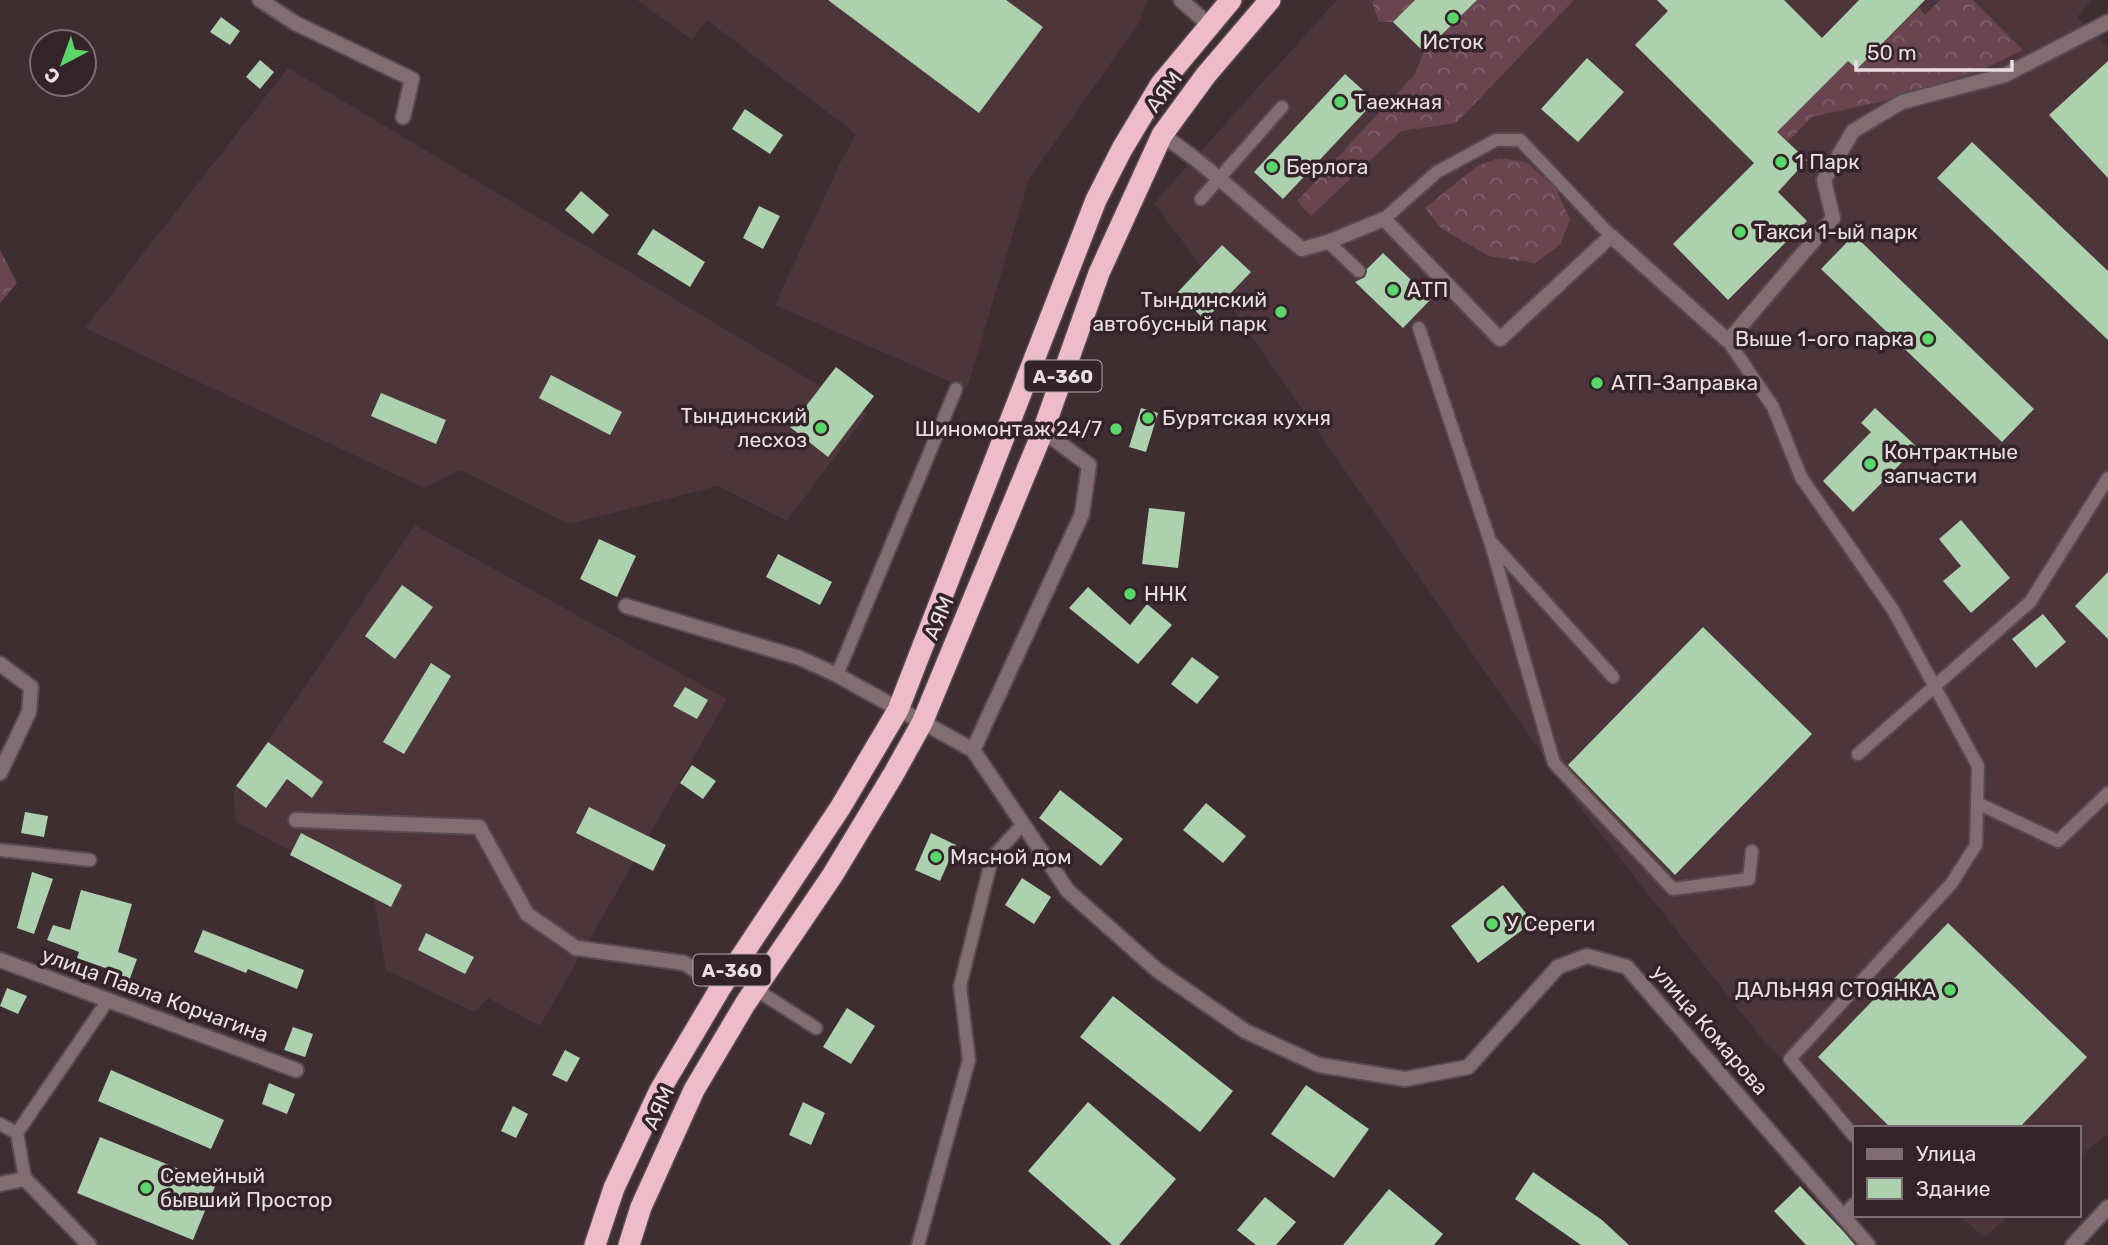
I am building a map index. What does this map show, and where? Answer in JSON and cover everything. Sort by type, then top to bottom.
[{"type":"highway","name":"АЯМ","points":[[595,1245],[614,1188],[660,1090],[721,987],[840,808],[898,710],[1096,200],[1122,149],[1161,84],[1231,0]]},
{"type":"highway","name":"АЯМ","points":[[629,1245],[641,1206],[694,1090],[755,989],[832,876],[922,723],[1043,430],[1099,273],[1162,135],[1206,75],[1270,0]]},
{"type":"street","points":[[260,0],[295,23],[412,79],[403,117]]},
{"type":"street","points":[[1181,0],[1209,25]]},
{"type":"street","points":[[1162,135],[1192,155],[1301,249],[1328,243],[1384,219],[1500,339],[1611,236],[1728,341],[1833,218],[1824,180],[1853,131],[1902,102],[2005,75],[2108,22]]},
{"type":"street","points":[[626,606],[800,658],[837,675],[972,750],[1082,514],[1089,465],[1043,430]]},
{"type":"street","points":[[0,664],[31,687],[29,712],[0,773]]},
{"type":"street","name":"улица Комарова","points":[[972,750],[1068,891],[1157,970],[1245,1031],[1319,1065],[1405,1079],[1468,1067],[1558,967],[1587,956],[1627,967],[1868,1245]]},
{"type":"street","points":[[296,820],[479,827],[527,914],[576,948],[684,963],[721,987]]},
{"type":"street","name":"улица Павла Корчагина","points":[[0,960],[296,1069]]},
{"type":"street","points":[[0,1184],[25,1178],[89,1245]]},
{"type":"street","points":[[2073,1245],[2108,1208]]},
{"type":"lane","points":[[1201,199],[1282,107]]},
{"type":"lane","points":[[1384,219],[1437,172],[1496,140],[1520,140],[1611,236]]},
{"type":"lane","points":[[1328,243],[1359,271]]},
{"type":"lane","points":[[1419,328],[1490,541],[1554,763],[1674,889],[1749,879],[1752,851]]},
{"type":"lane","points":[[1728,341],[1773,407],[1801,477],[1893,610],[1978,766],[1976,845],[1951,884],[1790,1059],[1853,1135]]},
{"type":"lane","points":[[837,675],[956,389]]},
{"type":"lane","points":[[1858,754],[2031,602],[2108,478]]},
{"type":"lane","points":[[1490,541],[1613,677]]},
{"type":"lane","points":[[1977,803],[2058,841],[2108,793]]},
{"type":"lane","points":[[918,1245],[969,1060],[960,986],[992,858],[1022,825]]},
{"type":"lane","points":[[0,849],[90,860]]},
{"type":"lane","points":[[755,989],[816,1028]]},
{"type":"lane","points":[[25,1178],[17,1133],[108,1000]]},
{"type":"lane","points":[[0,1125],[17,1133]]},
{"type":"lane","points":[[1843,1216],[1853,1205]]},
{"type":"shaded area","points":[[637,0],[1147,0],[1139,23],[1029,179],[967,389],[775,305],[856,134],[707,20],[692,40]]},
{"type":"shaded area","points":[[1337,0],[2092,0],[2077,17],[2108,48],[2108,1133],[2080,1156],[2080,1126],[1859,1126],[1765,1043],[1575,801],[1224,297],[1154,203]]},
{"type":"shaded area","points":[[288,68],[867,414],[787,521],[718,486],[569,524],[461,470],[424,488],[85,328]]},
{"type":"shaded area","points":[[415,525],[727,699],[540,1026],[488,998],[474,1012],[386,970],[373,895],[236,822],[233,792]]},
{"type":"shaded area","points":[[1961,1217],[2008,1217],[1984,1237]]},
{"type":"green space","points":[[1415,0],[1393,22],[1379,22],[1372,2]]},
{"type":"green space","points":[[1477,0],[1574,0],[1456,123],[1401,131],[1311,216],[1297,201],[1415,74],[1424,52]]},
{"type":"green space","points":[[1940,0],[1973,0],[2023,50],[1982,70],[1879,102],[1812,117],[1787,142],[1777,132],[1848,61],[1857,69],[1918,7],[1925,15]]},
{"type":"green space","points":[[1499,158],[1526,162],[1555,187],[1570,219],[1560,245],[1535,263],[1489,256],[1442,229],[1425,208],[1477,166]]},
{"type":"green space","points":[[0,250],[17,283],[0,303]]},
{"type":"building","points":[[828,0],[1006,0],[1043,27],[979,113]]},
{"type":"building","points":[[1415,0],[1477,0],[1424,52],[1393,22]]},
{"type":"building","points":[[1657,0],[1784,0],[1822,38],[1859,0],[1925,0],[1857,69],[1848,61],[1777,132],[1807,160],[1778,192],[1807,221],[1728,300],[1673,244],[1754,163],[1635,45],[1668,11]]},
{"type":"building","points":[[221,17],[240,31],[230,45],[210,32]]},
{"type":"building","points":[[1587,58],[1624,92],[1578,142],[1541,109]]},
{"type":"building","points":[[260,60],[274,72],[260,89],[246,77]]},
{"type":"building","points":[[2108,61],[2108,178],[2049,115]]},
{"type":"building","points":[[1345,74],[1375,101],[1283,199],[1254,172]]},
{"type":"building","points":[[745,109],[783,135],[770,154],[732,129]]},
{"type":"building","points":[[1972,142],[2108,271],[2108,340],[1937,178]]},
{"type":"building","points":[[581,191],[609,215],[593,234],[565,210]]},
{"type":"building","points":[[759,206],[780,216],[763,249],[743,238]]},
{"type":"building","points":[[653,229],[705,262],[690,287],[637,254]]},
{"type":"building","name":"Выше 1-ого парка","points":[[1854,235],[2034,409],[2002,442],[1821,269]]},
{"type":"building","points":[[1222,245],[1251,272],[1205,320],[1177,293]]},
{"type":"building","name":"АТП","points":[[1383,253],[1431,299],[1403,328],[1355,282],[1365,277],[1367,269]]},
{"type":"building","points":[[836,367],[874,396],[828,457],[790,427]]},
{"type":"building","points":[[551,375],[622,412],[610,435],[539,398]]},
{"type":"building","points":[[381,393],[446,420],[436,444],[371,416]]},
{"type":"building","points":[[1141,408],[1158,413],[1146,452],[1129,447]]},
{"type":"building","name":"Контрактные запчасти","points":[[1875,408],[1917,447],[1853,512],[1823,481],[1871,432],[1861,423]]},
{"type":"building","points":[[1149,508],[1185,512],[1178,568],[1142,564]]},
{"type":"building","points":[[1961,520],[2010,578],[1971,613],[1943,581],[1961,566],[1939,539]]},
{"type":"building","points":[[599,539],[636,556],[617,597],[580,579]]},
{"type":"building","points":[[778,554],[832,582],[820,605],[766,577]]},
{"type":"building","points":[[2108,572],[2108,639],[2075,606]]},
{"type":"building","points":[[402,585],[433,607],[395,659],[365,636]]},
{"type":"building","points":[[1088,587],[1130,625],[1147,604],[1172,625],[1138,664],[1069,608]]},
{"type":"building","points":[[2043,614],[2066,642],[2036,668],[2012,639]]},
{"type":"building","points":[[1703,627],[1812,734],[1675,875],[1568,765]]},
{"type":"building","points":[[1192,657],[1219,677],[1197,704],[1171,684]]},
{"type":"building","points":[[431,663],[451,676],[404,754],[383,742]]},
{"type":"building","points":[[685,687],[708,700],[697,719],[673,706]]},
{"type":"building","points":[[268,742],[323,782],[312,798],[287,779],[266,808],[236,786]]},
{"type":"building","points":[[692,765],[716,781],[703,799],[680,783]]},
{"type":"building","points":[[1060,790],[1123,839],[1101,866],[1039,818]]},
{"type":"building","points":[[1206,803],[1246,836],[1223,863],[1183,830]]},
{"type":"building","points":[[589,807],[666,845],[653,871],[576,833]]},
{"type":"building","points":[[25,812],[48,816],[44,837],[21,833]]},
{"type":"building","points":[[301,833],[402,885],[391,907],[290,855]]},
{"type":"building","name":"Мясной дом","points":[[931,833],[956,845],[940,881],[915,870]]},
{"type":"building","points":[[32,872],[53,879],[34,934],[17,928]]},
{"type":"building","points":[[1022,878],[1051,897],[1034,924],[1005,905]]},
{"type":"building","name":"У Сереги","points":[[1503,885],[1533,922],[1478,963],[1451,926]]},
{"type":"building","points":[[81,890],[132,904],[118,952],[137,959],[129,981],[109,974],[111,970],[77,958],[79,952],[47,940],[53,925],[70,930]]},
{"type":"building","name":"ДАЛЬНЯЯ СТОЯНКА","points":[[1948,923],[2087,1057],[2021,1126],[1889,1126],[1818,1057]]},
{"type":"building","points":[[203,930],[304,970],[297,989],[248,969],[246,973],[194,952]]},
{"type":"building","points":[[426,933],[474,957],[465,974],[418,950]]},
{"type":"building","points":[[7,988],[27,996],[18,1014],[0,1006]]},
{"type":"building","points":[[1113,996],[1233,1091],[1200,1132],[1080,1037]]},
{"type":"building","points":[[847,1008],[875,1026],[851,1064],[823,1047]]},
{"type":"building","points":[[293,1027],[313,1034],[305,1057],[284,1050]]},
{"type":"building","points":[[565,1050],[580,1058],[567,1082],[552,1075]]},
{"type":"building","points":[[111,1070],[224,1120],[211,1149],[98,1101]]},
{"type":"building","points":[[269,1083],[295,1094],[287,1114],[262,1104]]},
{"type":"building","points":[[1306,1085],[1369,1129],[1334,1178],[1271,1134]]},
{"type":"building","points":[[803,1102],[825,1113],[811,1145],[789,1135]]},
{"type":"building","points":[[1088,1102],[1176,1179],[1119,1245],[1112,1245],[1028,1171]]},
{"type":"building","points":[[513,1106],[528,1114],[516,1138],[501,1131]]},
{"type":"building","name":"Семейный бывший Простор","points":[[100,1137],[216,1184],[193,1240],[77,1193]]},
{"type":"building","points":[[1533,1172],[1602,1220],[1629,1245],[1581,1245],[1515,1199]]},
{"type":"building","points":[[1800,1186],[1855,1245],[1806,1245],[1774,1211]]},
{"type":"building","points":[[1389,1189],[1443,1234],[1434,1245],[1343,1245]]},
{"type":"building","points":[[1265,1197],[1296,1222],[1276,1245],[1256,1245],[1237,1230]]},
{"type":"place","name":"Исток","points":[[1453,18]]},
{"type":"place","name":"Таежная","points":[[1340,102]]},
{"type":"place","name":"1 Парк","points":[[1781,162]]},
{"type":"place","name":"Берлога","points":[[1272,167]]},
{"type":"place","name":"Такси 1-ый парк","points":[[1740,232]]},
{"type":"place","name":"АТП","points":[[1393,290]]},
{"type":"place","name":"Тындинский автобусный парк","points":[[1281,312]]},
{"type":"place","name":"Выше 1-ого парка","points":[[1928,339]]},
{"type":"place","name":"АТП-Заправка","points":[[1597,383]]},
{"type":"place","name":"Бурятская кухня","points":[[1148,418]]},
{"type":"place","name":"Тындинский лесхоз","points":[[821,428]]},
{"type":"place","name":"Шиномонтаж 24/7","points":[[1116,429]]},
{"type":"place","name":"Контрактные запчасти","points":[[1870,464]]},
{"type":"place","name":"ННК","points":[[1130,594]]},
{"type":"place","name":"Мясной дом","points":[[936,857]]},
{"type":"place","name":"У Сереги","points":[[1492,924]]},
{"type":"place","name":"ДАЛЬНЯЯ СТОЯНКА","points":[[1950,990]]},
{"type":"place","name":"Семейный бывший Простор","points":[[146,1188]]}]
